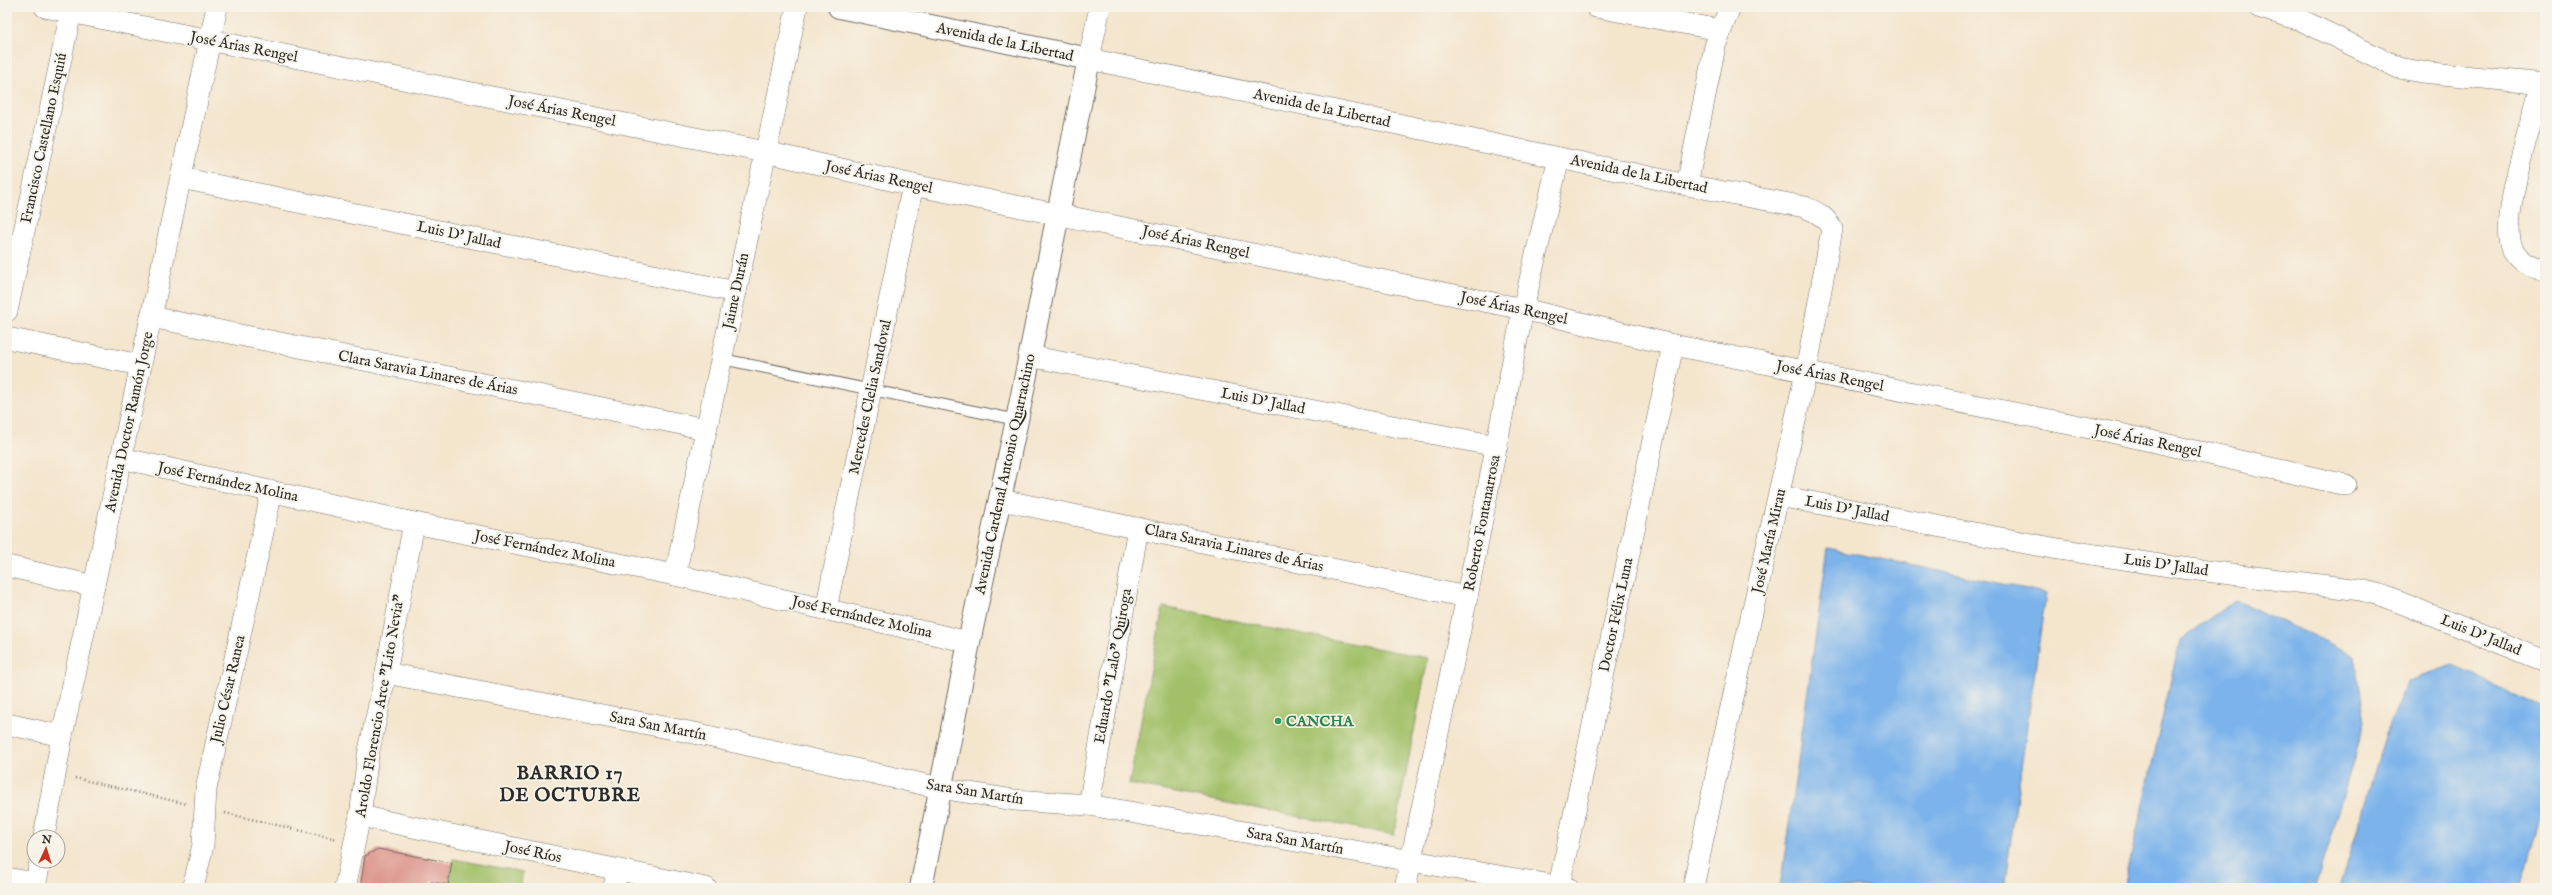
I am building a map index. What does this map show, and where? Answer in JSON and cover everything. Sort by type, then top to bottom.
[{"type":"street","name":"José Árias Rengel","points":[[45,7],[765,152],[913,185],[1523,309],[1673,344],[2120,434],[2346,485]]},
{"type":"street","name":"Avenida Doctor Ramón Jorge","points":[[45,829],[62,736],[217,7]]},
{"type":"street","name":"Jaime Durán","points":[[674,576],[797,7]]},
{"type":"street","name":"Avenida de la Libertad","points":[[839,7],[1687,185],[1805,207]]},
{"type":"street","points":[[1089,59],[1100,7]]},
{"type":"street","points":[[1596,7],[1720,30]]},
{"type":"street","points":[[1687,185],[1720,30],[1730,7]]},
{"type":"street","points":[[2258,7],[2303,21],[2399,68],[2422,72],[2544,84],[2512,196],[2510,235],[2513,249],[2525,264],[2545,271]]},
{"type":"street","name":"Francisco Castellano Esquiú","points":[[7,310],[71,12]]},
{"type":"street","name":"Avenida Cardenal Antonio Quarrachino","points":[[921,888],[969,642],[1017,420],[1056,213],[1089,59]]},
{"type":"street","name":"Roberto Fontanarrosa","points":[[1406,888],[1467,596],[1523,309],[1558,158]]},
{"type":"street","name":"Luis D' Jallad","points":[[181,178],[736,292]]},
{"type":"street","name":"Mercedes Clelia Sandoval","points":[[826,608],[913,185]]},
{"type":"street","name":"José María Mirau","points":[[1693,888],[1720,756],[1806,372],[1832,229],[1820,213],[1805,207]]},
{"type":"street","name":"Clara Saravia Linares de Árias","points":[[151,317],[706,429]]},
{"type":"street","points":[[7,338],[140,365]]},
{"type":"street","name":"Doctor Félix Luna","points":[[1564,887],[1673,344]]},
{"type":"street","name":"Luis D' Jallad","points":[[1029,356],[1497,446]]},
{"type":"street","name":"José Fernández Molina","points":[[121,458],[414,523],[826,608],[969,642]]},
{"type":"street","name":"Julio César Ranea","points":[[193,888],[203,844],[206,789],[272,491]]},
{"type":"street","name":"Luis D' Jallad","points":[[1779,496],[2052,548],[2174,567],[2361,590],[2384,596],[2545,661]]},
{"type":"street","name":"Clara Saravia Linares de Árias","points":[[1000,500],[1467,596]]},
{"type":"street","name":"Aroldo Florencio Arce \"Lito Nevia\"","points":[[345,888],[360,816],[368,755],[386,673],[414,523]]},
{"type":"street","name":"Eduardo \"Lalo\" Quiroga","points":[[1089,805],[1138,528]]},
{"type":"street","points":[[7,566],[94,586]]},
{"type":"street","name":"Sara San Martín","points":[[386,673],[694,733],[940,788],[1014,800],[1089,805],[1411,862],[1564,887]]},
{"type":"street","points":[[7,724],[62,736]]},
{"type":"street","name":"José Ríos","points":[[360,816],[616,879],[706,888]]},
{"type":"street","points":[[7,878],[35,886],[38,869]]},
{"type":"lane","points":[[722,359],[1017,420]]},
{"type":"green space","name":"CANCHA","points":[[1163,607],[1428,658],[1394,835],[1129,784]]},
{"type":"green space","points":[[453,859],[523,872],[520,888],[447,888]]},
{"type":"water","points":[[1828,548],[2046,593],[2004,888],[1780,888]]},
{"type":"water","points":[[2235,600],[2355,655],[2365,722],[2315,888],[2124,888],[2180,640]]},
{"type":"water","points":[[2453,665],[2545,710],[2545,803],[2520,888],[2340,888],[2386,733],[2409,680]]},
{"type":"building","points":[[378,849],[452,863],[448,885],[431,882],[430,888],[360,888],[365,856]]},
{"type":"place","name":"CANCHA","points":[[1278,721]]},
{"type":"district","name":"BARRIO 17 DE OCTUBRE","points":[[570,785]]}]
